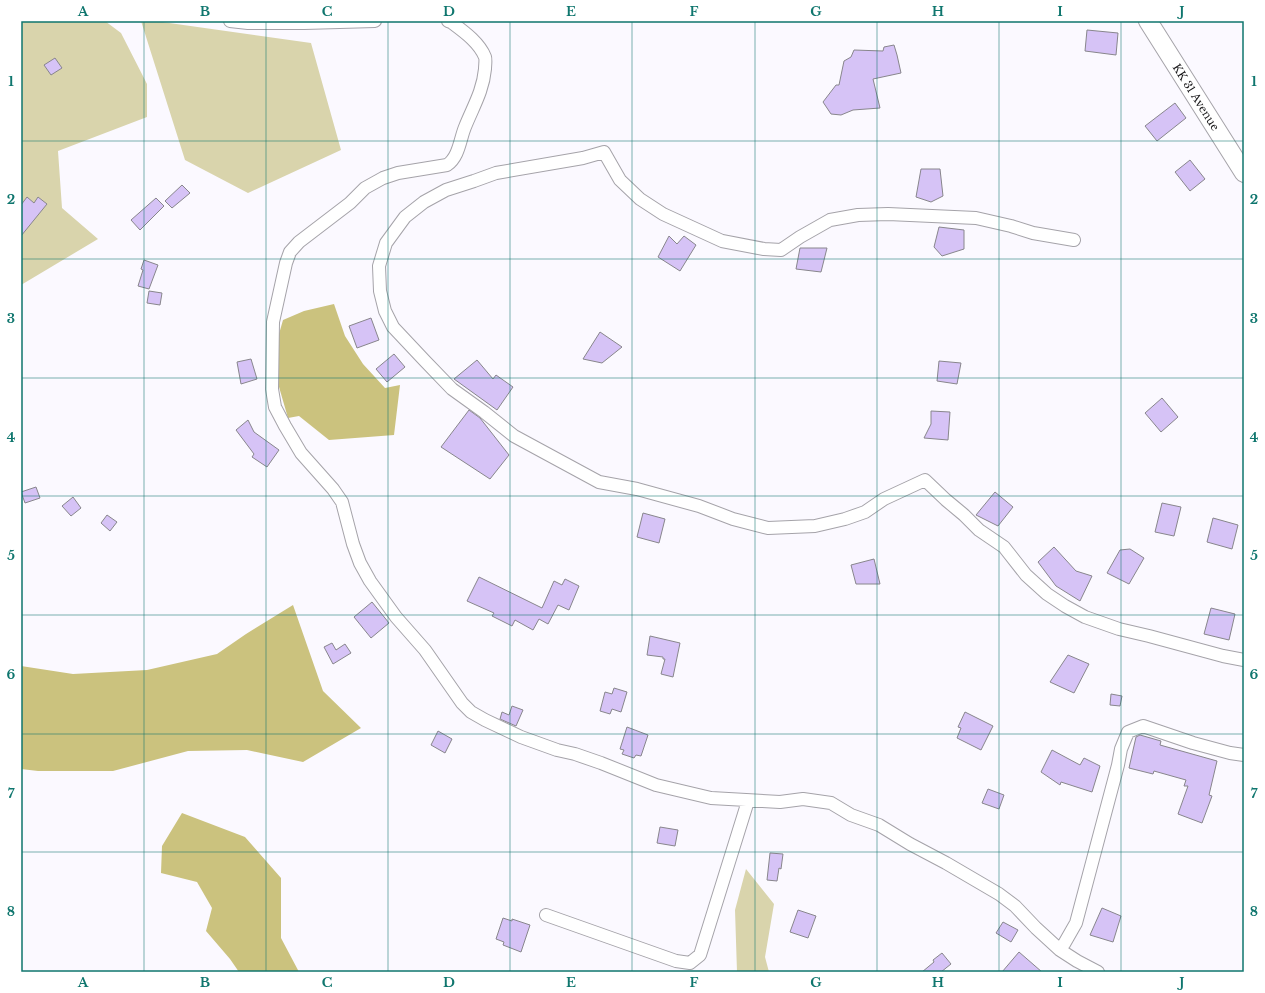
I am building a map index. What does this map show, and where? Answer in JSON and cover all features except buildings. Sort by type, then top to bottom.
[{"type":"main road","name":"KK 31 Avenue","points":[[1148,21],[1244,173]]},
{"type":"street","points":[[230,21],[248,23],[304,23],[375,21]]},
{"type":"street","points":[[448,21],[456,25],[478,44],[486,58],[481,90],[464,128],[459,147],[452,162],[447,165],[398,173],[383,178],[364,188],[350,202],[299,242],[290,252],[286,263],[273,322],[272,389],[275,407],[301,453],[333,489],[342,502],[353,544],[360,563],[370,581],[388,606],[425,650],[462,703],[471,712],[491,723],[521,737],[600,763],[656,785],[711,798],[780,802],[803,799],[830,803],[851,815],[879,825],[910,844],[946,862],[999,894],[1015,906],[1060,950],[1098,972]]},
{"type":"street","points":[[1074,240],[1033,233],[976,218],[888,214],[858,215],[830,220],[781,250],[764,249],[722,241],[663,214],[640,198],[620,180],[604,152],[584,158],[496,173],[446,190],[424,202],[405,217],[386,243],[379,266],[380,291],[385,311],[393,327],[452,389],[514,436],[599,482],[637,489],[699,506],[733,519],[768,528],[815,526],[845,519],[865,512],[884,499],[925,480],[964,515],[978,530],[1004,546],[1026,575],[1047,594],[1064,606],[1085,617],[1119,629],[1244,660]]},
{"type":"street","points":[[1064,944],[1076,923],[1121,749],[1128,732],[1143,726],[1201,745],[1230,753],[1244,755]]},
{"type":"street","points":[[546,915],[676,962],[690,963],[700,955],[748,801]]},
{"type":"shaded area","points":[[21,21],[105,21],[121,33],[147,84],[147,117],[58,151],[62,208],[98,239],[21,285]]},
{"type":"shaded area","points":[[141,21],[155,21],[311,43],[341,150],[248,193],[185,160]]},
{"type":"shaded area","points":[[334,304],[345,336],[363,364],[385,388],[400,385],[394,435],[329,440],[299,416],[288,418],[277,380],[277,341],[283,320],[304,311]]},
{"type":"shaded area","points":[[293,605],[323,691],[361,728],[303,762],[247,750],[188,751],[113,771],[38,771],[21,769],[21,666],[73,674],[147,670],[217,654]]},
{"type":"shaded area","points":[[182,813],[245,837],[281,878],[281,938],[299,972],[239,972],[206,931],[212,908],[197,882],[161,873],[162,846]]},
{"type":"shaded area","points":[[746,869],[774,904],[765,957],[769,972],[737,972],[735,910]]}]
